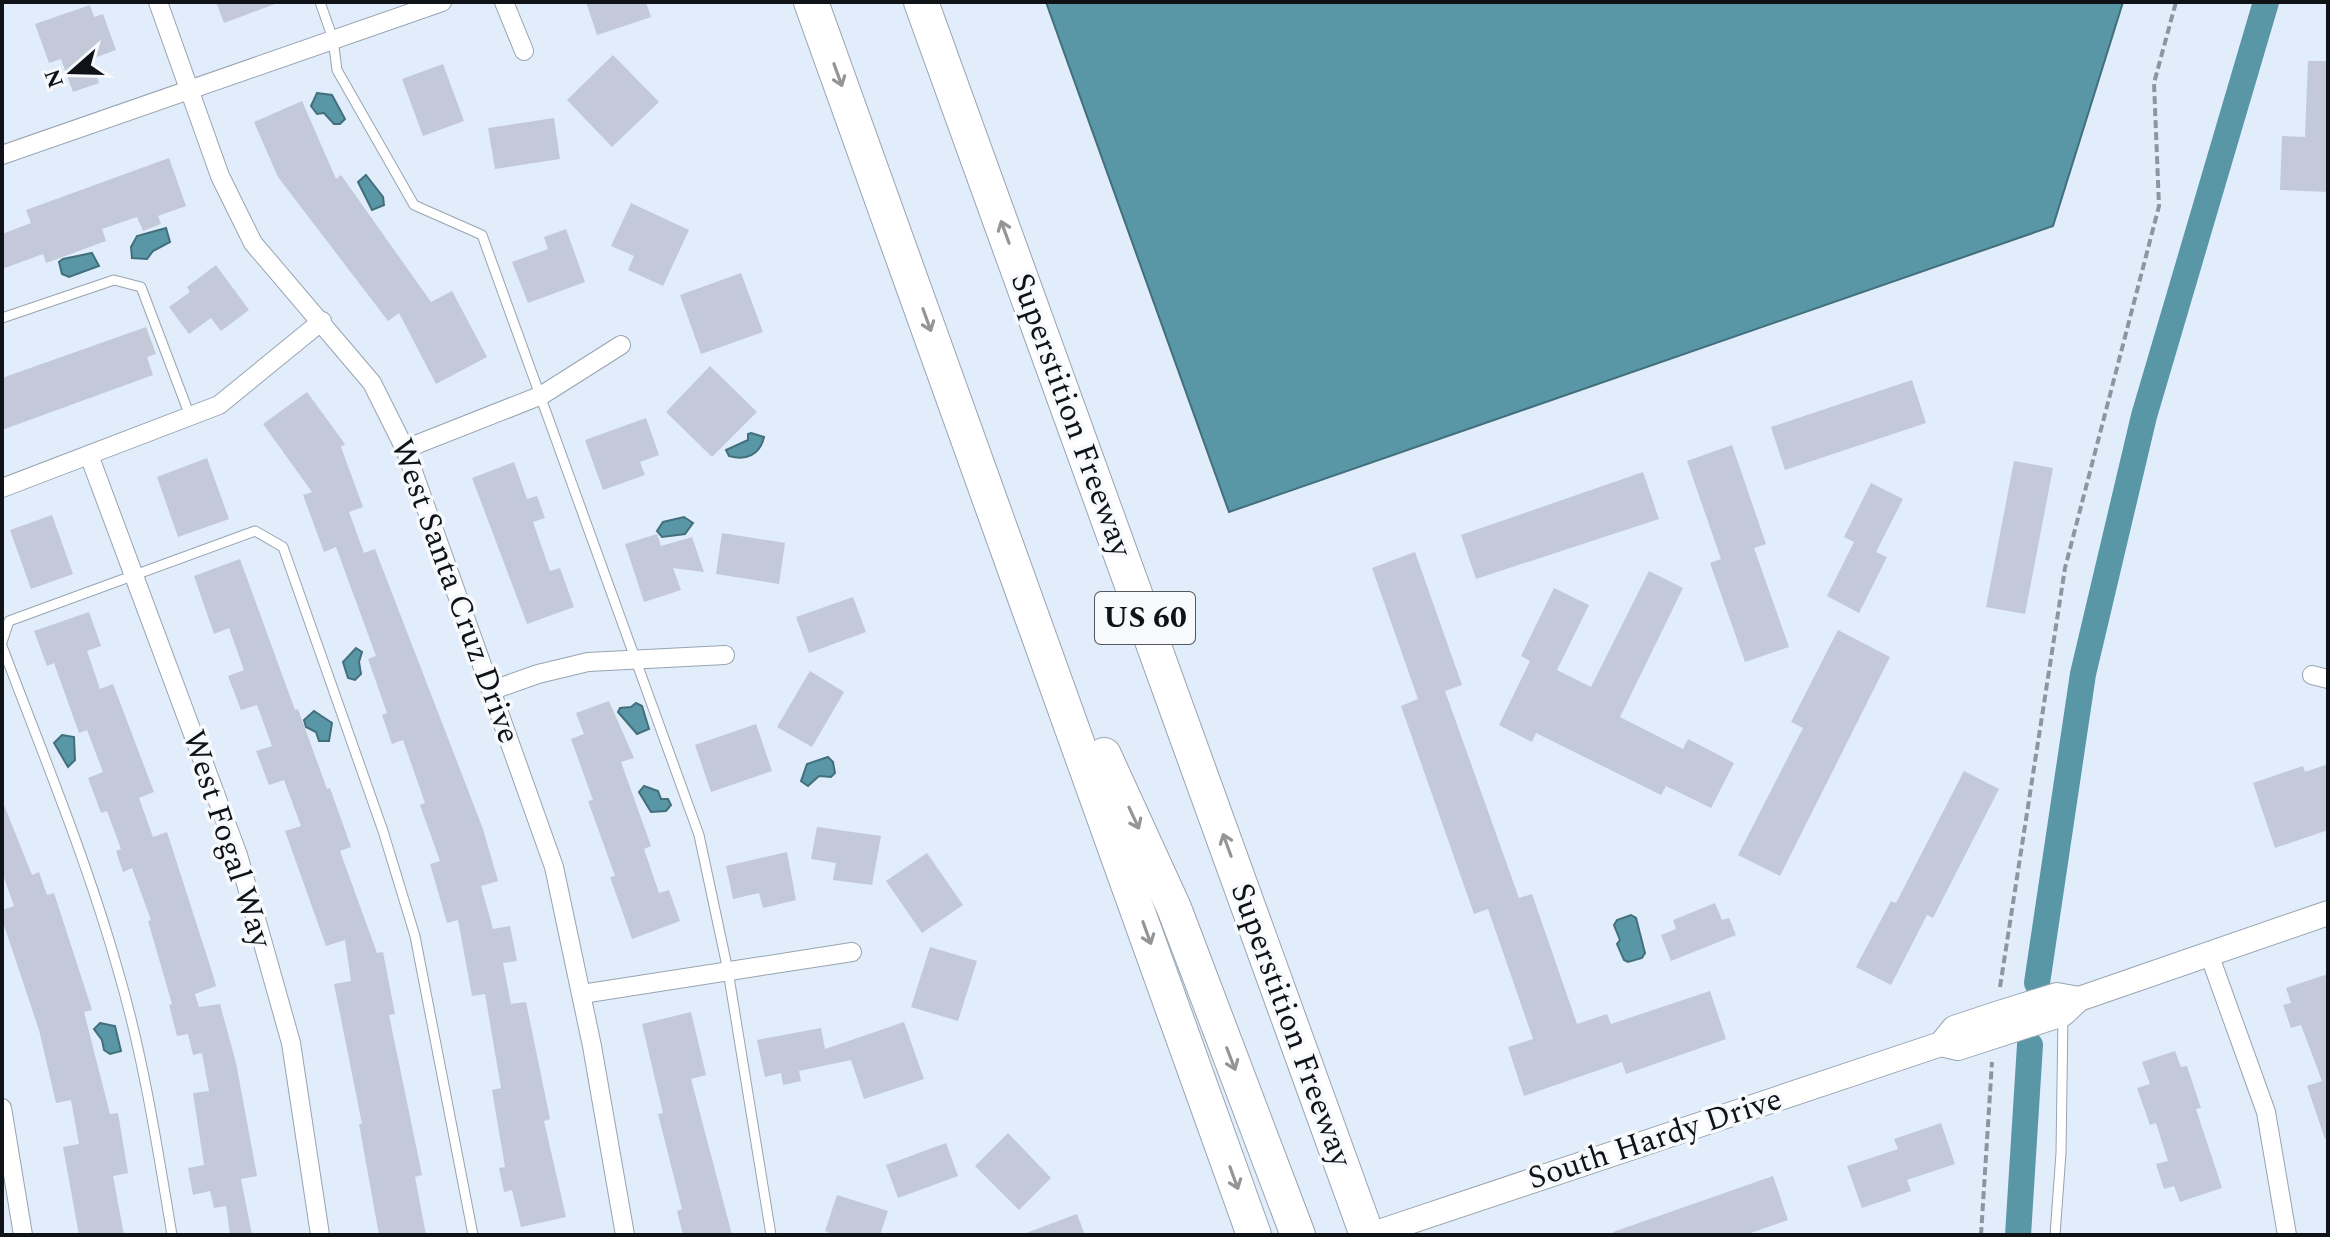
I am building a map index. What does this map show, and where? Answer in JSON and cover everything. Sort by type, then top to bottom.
[{"type":"highway","name":"US 60","points":[[811,2],[1018,570],[1254,1235]]},
{"type":"highway","name":"Superstition Freeway","points":[[921,2],[1368,1235]]},
{"type":"highway","points":[[1018,570],[1174,908],[1298,1235]]},
{"type":"street","name":"West Santa Cruz Drive","points":[[158,2],[220,176],[253,243],[372,383],[405,449],[554,867],[582,994],[625,1235]]},
{"type":"street","points":[[2,155],[442,2]]},
{"type":"street","points":[[504,2],[524,51]]},
{"type":"street","points":[[2,488],[219,405],[322,321]]},
{"type":"street","points":[[405,449],[542,395],[621,345]]},
{"type":"street","name":"West Fogal Way","points":[[89,455],[238,855],[291,1043],[320,1235]]},
{"type":"street","points":[[493,690],[538,674],[588,662],[725,655]]},
{"type":"street","name":"South Hardy Drive","points":[[1368,1235],[1941,1044],[1958,1048],[2000,1025],[2328,913]]},
{"type":"street","points":[[582,994],[852,952]]},
{"type":"street","points":[[2209,954],[2266,1112],[2287,1235]]},
{"type":"street","points":[[2,1108],[23,1235]]},
{"type":"lane","points":[[320,2],[333,39],[337,70],[414,205],[482,235],[542,395],[699,835],[728,971],[771,1235]]},
{"type":"lane","points":[[2,318],[114,280],[141,287],[190,416]]},
{"type":"lane","points":[[172,1235],[142,1070],[117,967],[83,862],[2,644],[9,621],[255,531],[283,547],[383,831],[415,936],[473,1235]]},
{"type":"lane","points":[[2055,1235],[2066,1003]]},
{"type":"path","points":[[1981,1235],[2000,1025],[2065,568],[2159,206],[2154,83],[2176,2]]},
{"type":"water","points":[[1046,2],[2123,2],[2053,226],[1229,512]]},
{"type":"water","points":[[317,93],[332,95],[345,119],[340,124],[334,124],[324,113],[317,114],[311,106]]},
{"type":"water","points":[[366,175],[383,197],[384,205],[372,210],[358,182]]},
{"type":"water","points":[[166,228],[170,242],[153,251],[147,259],[132,258],[131,247],[137,236]]},
{"type":"water","points":[[92,253],[99,266],[69,277],[62,274],[59,262],[63,259]]},
{"type":"water","points":[[751,433],[764,437],[756,452],[741,458],[729,456],[726,450],[748,440]]},
{"type":"water","points":[[684,517],[693,523],[685,534],[662,537],[657,531],[663,522]]},
{"type":"water","points":[[356,648],[362,652],[359,662],[361,674],[355,680],[348,678],[343,662]]},
{"type":"water","points":[[636,703],[642,706],[649,729],[637,734],[618,712],[620,708]]},
{"type":"water","points":[[314,711],[332,723],[329,741],[319,741],[316,732],[306,727],[304,720]]},
{"type":"water","points":[[62,735],[74,737],[75,760],[68,767],[54,743]]},
{"type":"water","points":[[828,757],[833,762],[835,773],[831,777],[819,776],[808,786],[801,781],[807,764]]},
{"type":"water","points":[[644,786],[658,791],[661,799],[668,799],[671,805],[666,811],[651,812],[639,792]]},
{"type":"water","points":[[1631,915],[1636,918],[1645,953],[1642,958],[1628,962],[1617,944],[1620,940],[1614,925],[1617,920]]},
{"type":"water","points":[[100,1023],[115,1026],[121,1051],[110,1054],[104,1050],[102,1040],[94,1029]]},
{"type":"building","points":[[216,2],[274,2],[275,4],[224,23]]},
{"type":"building","points":[[586,2],[646,2],[651,17],[597,35]]},
{"type":"building","points":[[90,5],[94,17],[103,14],[116,50],[91,59],[99,83],[73,92],[61,59],[49,63],[35,24]]},
{"type":"building","points":[[613,55],[659,102],[612,147],[567,100]]},
{"type":"building","points":[[2308,61],[2328,61],[2328,192],[2280,190],[2282,136],[2305,137]]},
{"type":"building","points":[[443,64],[464,121],[423,136],[402,79]]},
{"type":"building","points":[[302,101],[336,179],[341,175],[431,302],[452,291],[487,357],[436,384],[399,313],[388,321],[278,177],[254,122]]},
{"type":"building","points":[[554,118],[560,159],[495,169],[488,128]]},
{"type":"building","points":[[169,158],[186,206],[158,216],[161,224],[143,231],[137,217],[102,229],[106,241],[46,263],[43,254],[2,269],[2,234],[31,223],[26,210]]},
{"type":"building","points":[[631,203],[689,230],[663,286],[628,270],[634,256],[611,246]]},
{"type":"building","points":[[566,229],[585,282],[528,303],[512,262],[548,249],[544,237]]},
{"type":"building","points":[[216,265],[249,310],[221,331],[211,318],[189,334],[169,307],[190,292],[187,287]]},
{"type":"building","points":[[741,273],[763,332],[701,354],[680,295]]},
{"type":"building","points":[[146,327],[156,354],[147,357],[153,375],[2,430],[2,378]]},
{"type":"building","points":[[710,366],[757,412],[712,457],[666,412]]},
{"type":"building","points":[[1912,380],[1926,423],[1785,470],[1771,427]]},
{"type":"building","points":[[307,392],[345,444],[341,447],[363,507],[349,512],[364,553],[375,549],[483,829],[498,881],[481,886],[493,929],[510,926],[517,961],[503,963],[511,1004],[526,1002],[550,1119],[544,1121],[566,1217],[521,1227],[512,1190],[504,1192],[499,1168],[505,1167],[492,1090],[501,1088],[485,994],[472,996],[458,920],[447,923],[430,864],[440,861],[420,805],[425,803],[403,740],[392,744],[382,715],[387,713],[368,659],[376,656],[336,547],[324,552],[303,495],[312,492],[263,424]]},
{"type":"building","points":[[646,418],[659,455],[640,462],[645,475],[603,490],[585,440]]},
{"type":"building","points":[[1732,445],[1766,544],[1754,548],[1789,647],[1745,662],[1710,563],[1721,559],[1687,461]]},
{"type":"building","points":[[207,458],[229,519],[178,537],[157,477]]},
{"type":"building","points":[[2014,461],[2053,468],[2025,614],[1986,607]]},
{"type":"building","points":[[514,462],[527,499],[537,496],[545,518],[533,522],[550,571],[560,568],[574,607],[527,624],[472,478]]},
{"type":"building","points":[[1643,472],[1659,519],[1476,579],[1461,535]]},
{"type":"building","points":[[1871,483],[1903,499],[1876,552],[1887,557],[1859,613],[1827,596],[1854,542],[1844,537]]},
{"type":"building","points":[[52,515],[73,574],[31,589],[10,530]]},
{"type":"building","points":[[722,533],[785,543],[779,584],[716,574]]},
{"type":"building","points":[[657,534],[661,546],[692,537],[704,572],[673,568],[681,590],[644,602],[625,544]]},
{"type":"building","points":[[1415,552],[1462,685],[1445,691],[1519,898],[1532,894],[1577,1024],[1607,1014],[1611,1024],[1710,991],[1726,1039],[1626,1074],[1622,1062],[1524,1096],[1508,1047],[1533,1039],[1488,909],[1474,914],[1401,706],[1418,699],[1372,568]]},
{"type":"building","points":[[240,559],[295,710],[298,709],[327,789],[330,788],[351,847],[340,851],[377,953],[383,952],[395,1014],[389,1015],[422,1175],[415,1177],[426,1235],[379,1235],[359,1124],[362,1124],[334,984],[351,981],[345,940],[326,946],[285,831],[301,826],[284,780],[269,785],[256,751],[272,746],[257,705],[241,710],[228,676],[244,670],[229,628],[214,634],[194,576]]},
{"type":"building","points":[[1649,571],[1683,588],[1620,717],[1683,749],[1688,739],[1734,763],[1711,808],[1666,786],[1661,795],[1536,733],[1532,742],[1499,725],[1530,661],[1521,656],[1554,588],[1589,605],[1557,670],[1591,687]]},
{"type":"building","points":[[853,597],[866,632],[809,653],[796,617]]},
{"type":"building","points":[[89,612],[101,646],[87,651],[100,689],[113,684],[154,792],[139,798],[153,837],[167,832],[216,986],[195,994],[199,1007],[220,1004],[236,1063],[257,1176],[241,1179],[252,1235],[230,1235],[226,1206],[214,1208],[210,1191],[193,1195],[188,1168],[204,1165],[193,1093],[209,1091],[202,1053],[193,1055],[188,1034],[177,1036],[169,1005],[172,1004],[148,921],[151,920],[132,868],[123,872],[116,851],[121,849],[107,811],[101,813],[88,778],[103,772],[87,730],[79,733],[54,663],[47,666],[34,631]]},
{"type":"building","points":[[1838,630],[1890,657],[1780,876],[1738,855],[1803,728],[1791,722]]},
{"type":"building","points":[[810,671],[844,692],[812,747],[777,727]]},
{"type":"building","points":[[609,701],[634,758],[621,762],[651,846],[644,849],[659,893],[669,890],[680,921],[632,939],[610,877],[615,876],[588,801],[593,800],[571,739],[584,734],[576,713]]},
{"type":"building","points":[[756,724],[772,771],[711,792],[695,745]]},
{"type":"building","points":[[2328,764],[2328,830],[2275,848],[2253,783],[2303,766],[2305,772]]},
{"type":"building","points":[[1964,771],[1999,789],[1933,918],[1927,915],[1891,985],[1856,967],[1891,901],[1896,903]]},
{"type":"building","points":[[2,800],[32,875],[39,872],[47,895],[54,893],[92,1010],[84,1012],[110,1114],[118,1113],[128,1173],[113,1176],[124,1235],[79,1235],[63,1147],[79,1144],[71,1100],[56,1103],[39,1030],[2,919],[2,910],[14,906],[2,872]]},
{"type":"building","points":[[817,827],[881,836],[872,885],[833,880],[836,863],[811,859]]},
{"type":"building","points":[[787,852],[796,900],[763,908],[759,893],[733,899],[726,866]]},
{"type":"building","points":[[927,853],[963,905],[922,933],[886,881]]},
{"type":"building","points":[[1715,903],[1722,920],[1729,918],[1736,935],[1671,961],[1661,935],[1676,929],[1673,920]]},
{"type":"building","points":[[930,947],[977,961],[958,1021],[911,1007]]},
{"type":"building","points":[[2328,974],[2328,1138],[2325,1139],[2307,1086],[2322,1081],[2301,1025],[2291,1028],[2283,1005],[2291,1003],[2286,988]]},
{"type":"building","points":[[691,1012],[706,1075],[691,1079],[732,1235],[683,1235],[677,1211],[682,1209],[658,1114],[663,1113],[642,1024]]},
{"type":"building","points":[[904,1022],[924,1079],[864,1099],[851,1060],[799,1071],[801,1081],[783,1085],[781,1073],[765,1077],[757,1040],[821,1028],[825,1049]]},
{"type":"building","points":[[2175,1051],[2181,1067],[2187,1066],[2201,1108],[2196,1109],[2222,1188],[2180,1202],[2174,1186],[2164,1189],[2156,1164],[2168,1161],[2156,1123],[2150,1125],[2137,1088],[2150,1084],[2142,1062]]},
{"type":"building","points":[[1941,1123],[1955,1164],[1907,1180],[1911,1191],[1862,1208],[1847,1166],[1898,1149],[1894,1139]]},
{"type":"building","points":[[1008,1133],[1051,1178],[1019,1210],[975,1166]]},
{"type":"building","points":[[946,1143],[958,1176],[898,1198],[886,1165]]},
{"type":"building","points":[[1773,1176],[1788,1220],[1745,1235],[1614,1235],[1613,1232]]},
{"type":"building","points":[[837,1195],[888,1211],[880,1235],[835,1235],[825,1231]]},
{"type":"building","points":[[1077,1214],[1085,1235],[1026,1235],[1026,1233]]},
{"type":"waterway","points":[[2037,983],[2083,674],[2144,416],[2266,2]]},
{"type":"waterway","points":[[2018,1235],[2030,1045]]}]
